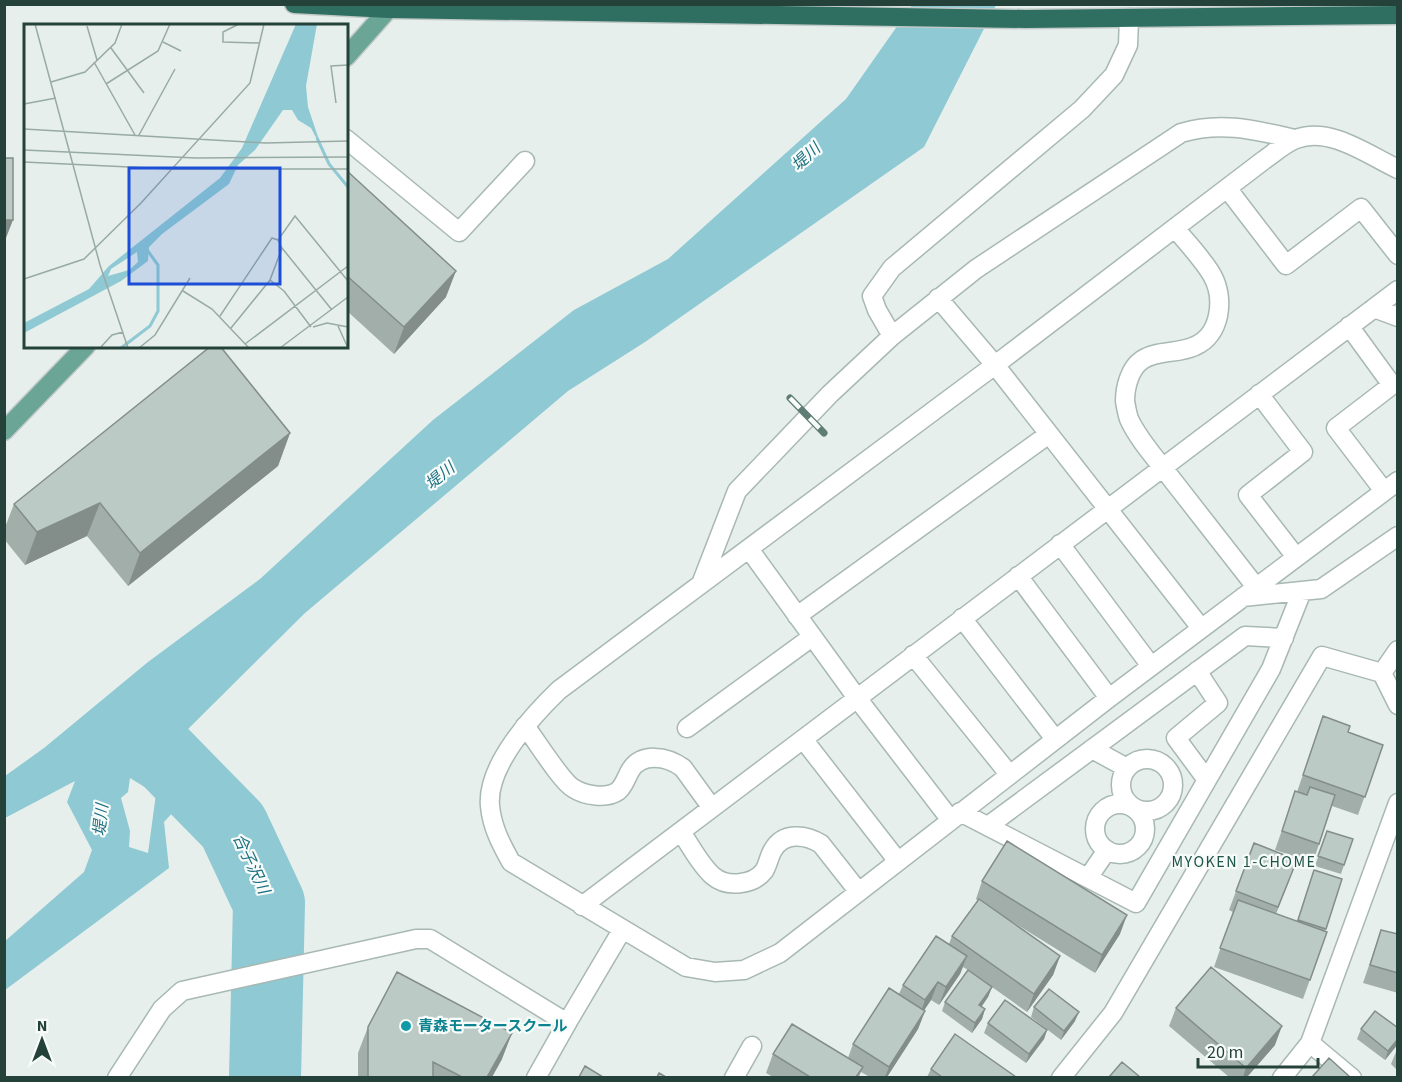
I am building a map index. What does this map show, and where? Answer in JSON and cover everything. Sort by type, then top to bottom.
[{"type":"highway","points":[[294,4],[1025,19],[1398,15]]},
{"type":"main road","points":[[348,55],[391,7]]},
{"type":"main road","points":[[4,431],[84,348]]},
{"type":"street","points":[[892,336],[872,296],[892,268],[1082,109],[1114,75],[1128,45],[1129,18]]},
{"type":"street","points":[[701,584],[737,491],[808,416],[892,336],[976,269],[1181,133],[1202,127],[1226,127],[1262,131],[1295,139]]},
{"type":"street","points":[[1349,326],[1392,385],[1336,428],[1391,486],[955,815],[780,953],[744,970],[715,972],[686,967],[511,862],[497,836],[489,804],[495,775],[510,746],[525,726],[537,711],[560,690],[1295,139],[1315,135],[1337,140],[1398,170]]},
{"type":"street","points":[[348,141],[459,232],[525,161]]},
{"type":"street","points":[[1227,188],[1286,265],[1361,208],[1398,255]]},
{"type":"street","points":[[1175,228],[1213,277],[1219,305],[1217,322],[1209,338],[1186,350],[1144,358],[1138,363],[1128,381],[1125,400],[1129,418],[1249,592]]},
{"type":"street","points":[[582,906],[1398,290]]},
{"type":"street","points":[[938,298],[995,365],[1201,628]]},
{"type":"street","points":[[1374,308],[1398,317]]},
{"type":"street","points":[[1259,394],[1303,453],[1248,495],[1296,557]]},
{"type":"street","points":[[797,616],[1049,434]]},
{"type":"street","points":[[1249,592],[1321,589],[1398,536]]},
{"type":"street","points":[[1060,544],[1151,666]]},
{"type":"street","points":[[749,549],[857,698],[955,815],[988,826],[1136,903],[1271,669],[1302,591]]},
{"type":"street","points":[[1018,576],[1109,698]]},
{"type":"street","points":[[962,618],[1055,739]]},
{"type":"street","points":[[988,826],[1245,636],[1284,638]]},
{"type":"street","points":[[687,728],[812,637]]},
{"type":"street","points":[[1382,673],[1398,650]]},
{"type":"street","points":[[913,656],[1009,774]]},
{"type":"street","points":[[1061,1077],[1113,1013],[1322,656],[1382,673],[1398,705]]},
{"type":"street","points":[[1197,671],[1218,703],[1176,738],[1207,780]]},
{"type":"street","points":[[525,726],[573,788],[597,795],[612,794],[623,785],[630,771],[641,760],[663,758],[683,768],[712,808]]},
{"type":"street","points":[[802,739],[897,861]]},
{"type":"street","points":[[1092,749],[1127,768]]},
{"type":"street","points":[[1127,768],[1121,784],[1123,793],[1132,807],[1143,818],[1144,834],[1142,841],[1130,852],[1114,853],[1100,844],[1095,828],[1101,812],[1116,804],[1132,807],[1150,810],[1158,808],[1170,796],[1173,780],[1165,766],[1158,761],[1140,760],[1127,768]]},
{"type":"street","points":[[1282,1077],[1310,1043],[1398,804]]},
{"type":"street","points":[[681,832],[712,875],[734,884],[759,876],[765,870],[776,845],[782,840],[795,836],[813,838],[821,844],[858,891]]},
{"type":"street","points":[[1088,878],[1107,850]]},
{"type":"street","points":[[537,1077],[622,930]]},
{"type":"street","points":[[117,1077],[162,1009],[182,991],[416,939],[430,939],[567,1023]]},
{"type":"street","points":[[1310,1043],[1352,1077]]},
{"type":"street","points":[[734,1077],[752,1046]]},
{"type":"water","name":"堤川","points":[[912,5],[996,5],[924,147],[645,342],[568,391],[305,613],[181,736],[199,784],[164,822],[169,868],[5,990],[4,942],[84,872],[92,850],[67,802],[75,781],[5,818],[5,776],[44,748],[148,662],[260,579],[433,420],[574,310],[668,259],[846,99]],"holes":[[[130,778],[156,794],[148,853],[129,847],[130,831],[121,798],[128,792]]]},
{"type":"building","points":[[4,158],[13,158],[13,220],[4,220]]},
{"type":"building","points":[[348,172],[456,271],[404,327],[348,277]]},
{"type":"building","points":[[209,348],[222,348],[290,433],[140,553],[100,503],[37,532],[14,504]]},
{"type":"building","points":[[1323,716],[1350,726],[1348,732],[1383,745],[1365,797],[1303,775]]},
{"type":"building","points":[[1310,787],[1335,795],[1319,844],[1282,831],[1295,791],[1307,795]]},
{"type":"building","points":[[1327,831],[1353,839],[1344,865],[1318,856]]},
{"type":"building","points":[[1007,841],[1127,915],[1102,955],[982,881]]},
{"type":"building","points":[[1254,843],[1297,860],[1278,907],[1236,891]]},
{"type":"building","points":[[1314,870],[1342,879],[1326,929],[1298,920]]},
{"type":"building","points":[[979,899],[1060,956],[1034,994],[952,936]]},
{"type":"building","points":[[1238,900],[1327,932],[1310,980],[1220,948]]},
{"type":"building","points":[[1381,930],[1398,934],[1398,973],[1370,965]]},
{"type":"building","points":[[936,936],[967,956],[946,987],[938,982],[925,1000],[903,985]]},
{"type":"building","points":[[1211,967],[1282,1026],[1246,1068],[1176,1008]]},
{"type":"building","points":[[968,970],[992,987],[979,1005],[985,1009],[975,1023],[945,1002]]},
{"type":"building","name":"青森モータースクール","points":[[397,972],[512,1033],[487,1077],[462,1077],[433,1062],[433,1077],[368,1077],[368,1027]]},
{"type":"building","points":[[889,988],[925,1011],[889,1067],[853,1044]]},
{"type":"building","points":[[1049,989],[1079,1012],[1064,1031],[1034,1007]]},
{"type":"building","points":[[1005,1000],[1047,1030],[1029,1054],[988,1023]]},
{"type":"building","points":[[1375,1011],[1398,1028],[1398,1039],[1388,1051],[1361,1029]]},
{"type":"building","points":[[792,1024],[863,1067],[856,1077],[810,1077],[773,1054]]},
{"type":"building","points":[[955,1034],[1016,1077],[942,1077],[931,1069]]},
{"type":"building","points":[[1329,1058],[1350,1077],[1312,1077]]},
{"type":"building","points":[[1122,1062],[1140,1077],[1109,1077]]},
{"type":"building","points":[[585,1066],[603,1077],[579,1077]]},
{"type":"waterway","name":"合子沢川","points":[[136,727],[233,826],[269,903],[265,1078]]},
{"type":"railway","points":[[790,398],[824,433]]},
{"type":"place","name":"青森モータースクール","points":[[406,1026]]},
{"type":"district","name":"MYOKEN 1-CHOME","points":[[1244,862]]}]
